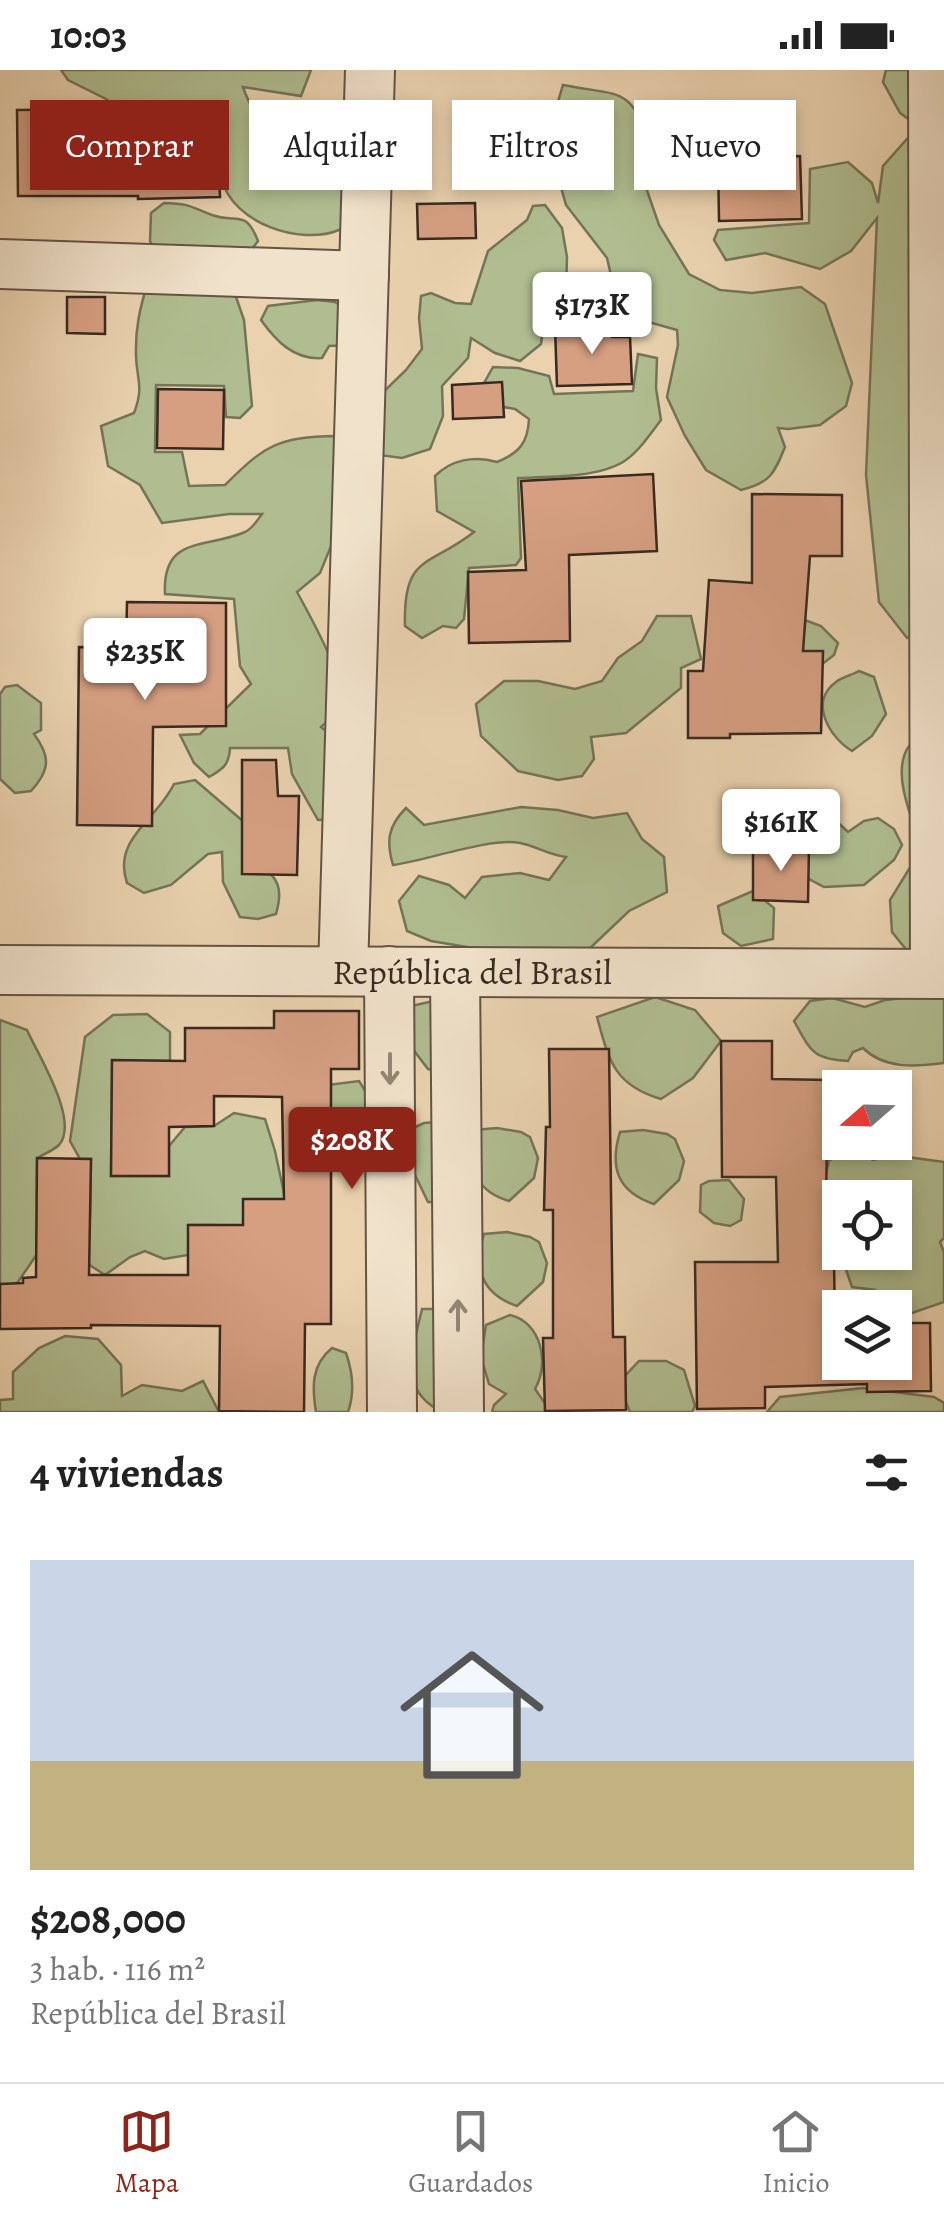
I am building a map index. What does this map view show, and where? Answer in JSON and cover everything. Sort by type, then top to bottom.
[{"type":"street","points":[[343,971],[370,70]]},
{"type":"street","points":[[933,70],[940,974]]},
{"type":"street","points":[[0,264],[364,276]]},
{"type":"street","name":"República del Brasil","points":[[0,970],[940,974]]},
{"type":"street","points":[[390,972],[392,1412]]},
{"type":"street","points":[[455,972],[459,1412]]},
{"type":"green space","points":[[61,70],[311,70],[301,96],[243,87],[249,101],[249,190],[353,190],[357,215],[341,229],[306,235],[270,227],[239,208],[227,190],[229,100],[107,100],[68,80]]},
{"type":"green space","points":[[886,70],[944,70],[918,126],[900,113],[883,82]]},
{"type":"green space","points":[[563,85],[612,93],[634,109],[634,190],[647,190],[659,225],[689,274],[720,290],[752,293],[801,287],[825,304],[852,383],[846,406],[820,425],[778,428],[785,447],[774,471],[759,484],[741,490],[706,470],[667,397],[678,345],[677,330],[620,314],[607,258],[566,205],[562,190],[614,190],[614,100],[558,100]]},
{"type":"green space","points":[[907,139],[944,151],[944,617],[907,638],[879,602],[866,475],[877,218],[851,251],[820,269],[765,253],[726,260],[714,240],[718,230],[809,223],[810,169],[848,162],[872,183],[878,203],[883,166]]},
{"type":"green space","points":[[164,203],[240,219],[249,224],[258,241],[246,257],[158,259],[150,241],[151,213]]},
{"type":"green space","points":[[545,205],[562,228],[567,257],[566,293],[575,315],[565,321],[544,322],[541,344],[520,361],[495,353],[471,338],[468,358],[442,386],[443,416],[430,449],[402,458],[372,454],[371,404],[422,349],[421,296],[431,293],[455,303],[471,304],[488,251],[527,220],[533,206]]},
{"type":"green space","points":[[148,282],[235,294],[244,320],[252,406],[240,418],[226,417],[224,386],[156,385],[155,452],[182,452],[189,486],[225,485],[262,452],[286,441],[336,436],[338,529],[320,573],[297,592],[340,684],[338,709],[321,727],[340,742],[339,819],[318,820],[292,774],[288,748],[230,748],[224,766],[209,777],[194,763],[180,735],[200,734],[251,684],[240,666],[234,599],[165,594],[166,575],[179,553],[245,532],[262,514],[162,523],[140,485],[108,466],[101,426],[134,413],[137,404],[136,337]]},
{"type":"green space","points":[[317,300],[335,302],[346,309],[349,345],[329,346],[322,358],[303,356],[287,348],[261,320],[268,306]]},
{"type":"green space","points":[[638,354],[657,358],[661,420],[644,443],[623,462],[599,471],[518,478],[521,558],[516,565],[469,568],[464,619],[456,628],[443,626],[422,638],[405,626],[408,586],[414,574],[421,565],[474,532],[437,511],[435,476],[463,460],[505,459],[517,451],[527,435],[529,419],[515,409],[492,405],[484,383],[493,367],[549,376],[554,394],[633,391]]},
{"type":"green space","points":[[657,616],[691,616],[701,659],[681,668],[681,688],[626,733],[591,737],[594,759],[582,776],[558,780],[518,771],[481,736],[476,704],[504,681],[538,681],[575,689],[602,681],[618,658],[642,641]]},
{"type":"green space","points":[[802,619],[821,626],[838,643],[834,655],[803,679]]},
{"type":"green space","points":[[859,671],[874,677],[886,714],[872,736],[852,751],[836,738],[823,709],[828,690]]},
{"type":"green space","points":[[17,685],[41,703],[41,730],[34,734],[46,763],[31,791],[15,793],[0,779],[0,694],[5,687]]},
{"type":"green space","points":[[944,730],[944,954],[913,958],[892,932],[890,900],[922,848],[903,789],[903,759],[920,736]]},
{"type":"green space","points":[[195,780],[259,835],[254,856],[279,888],[276,914],[258,919],[240,917],[223,882],[222,852],[208,854],[171,885],[144,893],[127,883],[125,854],[138,831],[174,784]]},
{"type":"green space","points":[[819,805],[848,832],[864,821],[878,818],[894,829],[902,845],[894,860],[864,885],[824,887],[796,872],[792,834],[796,815]]},
{"type":"green space","points":[[521,807],[593,818],[627,813],[642,839],[664,857],[667,892],[629,911],[565,972],[508,973],[473,948],[431,941],[407,931],[399,901],[419,876],[449,885],[465,898],[482,877],[520,873],[549,880],[566,857],[520,843],[476,846],[393,865],[390,834],[406,808],[424,825]]},
{"type":"green space","points":[[753,891],[774,908],[773,939],[741,946],[723,933],[718,906]]},
{"type":"green space","points":[[931,995],[944,999],[944,1063],[890,1063],[863,1048],[853,1052],[848,1061],[827,1058],[814,1052],[794,1021],[810,1001],[832,998],[865,1007],[885,1000]]},
{"type":"green space","points":[[655,997],[695,1010],[721,1041],[693,1078],[661,1099],[623,1079],[610,1059],[597,1017]]},
{"type":"green space","points":[[438,1000],[444,1072],[428,1069],[412,1048],[411,1006]]},
{"type":"green space","points":[[147,1014],[170,1032],[170,1061],[112,1061],[111,1176],[169,1176],[169,1146],[185,1127],[214,1126],[234,1113],[265,1119],[290,1221],[281,1239],[215,1225],[189,1225],[188,1255],[164,1259],[145,1251],[105,1275],[85,1262],[83,1239],[90,1217],[91,1159],[80,1159],[70,1141],[85,1037],[113,1015]]},
{"type":"green space","points":[[0,1020],[27,1030],[55,1088],[64,1134],[59,1145],[37,1158],[37,1217],[44,1244],[11,1292],[0,1294]]},
{"type":"green space","points":[[359,1081],[372,1105],[375,1125],[366,1142],[345,1160],[311,1138],[311,1087]]},
{"type":"green space","points":[[447,1121],[452,1202],[428,1202],[415,1175],[399,1159],[402,1133],[424,1123]]},
{"type":"green space","points":[[497,1128],[530,1137],[538,1158],[534,1178],[509,1201],[480,1183],[475,1165],[475,1130]]},
{"type":"green space","points":[[643,1130],[675,1139],[684,1161],[679,1180],[654,1204],[632,1193],[616,1167],[620,1132]]},
{"type":"green space","points":[[912,1158],[944,1162],[944,1238],[940,1242],[944,1252],[944,1302],[912,1313],[912,1290],[852,1287],[846,1270],[912,1270],[912,1180],[824,1180],[829,1161]]},
{"type":"green space","points":[[729,1180],[744,1199],[741,1220],[730,1226],[714,1223],[700,1212],[701,1185]]},
{"type":"green space","points":[[507,1232],[539,1242],[547,1263],[543,1282],[517,1306],[488,1287],[480,1269],[484,1234]]},
{"type":"green space","points":[[422,1309],[444,1309],[437,1409],[425,1400],[413,1377],[413,1351]]},
{"type":"green space","points":[[510,1315],[529,1326],[540,1345],[542,1367],[535,1389],[551,1412],[492,1412],[506,1394],[489,1384],[481,1357],[486,1325]]},
{"type":"green space","points":[[65,1336],[98,1339],[121,1365],[122,1396],[142,1385],[182,1391],[203,1381],[219,1412],[0,1412],[0,1400],[13,1399],[13,1372],[39,1348]]},
{"type":"green space","points":[[332,1348],[346,1353],[352,1382],[350,1405],[348,1412],[316,1412],[315,1377],[320,1362]]},
{"type":"green space","points":[[639,1361],[666,1361],[684,1370],[695,1406],[692,1412],[630,1412],[623,1395],[623,1378]]},
{"type":"green space","points":[[863,1388],[934,1397],[944,1403],[944,1412],[767,1412],[780,1397]]},
{"type":"building","points":[[17,110],[30,110],[30,190],[220,190],[220,197],[18,196]]},
{"type":"building","points":[[796,156],[800,156],[802,219],[719,221],[719,190],[796,190]]},
{"type":"building","points":[[475,203],[476,238],[418,239],[417,204]]},
{"type":"building","points":[[67,297],[105,297],[105,334],[67,333]]},
{"type":"building","points":[[611,325],[612,337],[630,337],[632,384],[557,386],[555,327]]},
{"type":"building","points":[[502,382],[504,417],[453,419],[452,385]]},
{"type":"building","points":[[158,389],[224,390],[223,449],[157,448]]},
{"type":"building","points":[[653,474],[657,551],[569,555],[570,641],[469,643],[468,572],[526,570],[521,481]]},
{"type":"building","points":[[752,494],[842,495],[842,556],[810,556],[803,651],[823,651],[821,733],[688,738],[688,671],[703,671],[709,580],[752,583]]},
{"type":"building","points":[[127,602],[226,603],[226,726],[153,727],[152,826],[77,825],[79,647],[126,648]]},
{"type":"building","points":[[242,760],[276,760],[278,796],[299,796],[297,875],[242,874]]},
{"type":"building","points":[[753,846],[809,847],[808,902],[753,900]]},
{"type":"building","points":[[274,1011],[359,1011],[359,1069],[331,1069],[331,1324],[305,1324],[304,1412],[219,1411],[220,1326],[0,1329],[0,1284],[23,1283],[23,1278],[36,1277],[37,1158],[91,1159],[89,1275],[188,1275],[188,1225],[243,1225],[243,1199],[284,1199],[282,1097],[214,1096],[214,1126],[169,1127],[169,1176],[111,1176],[112,1060],[185,1061],[185,1028],[274,1028]]},
{"type":"building","points":[[721,1041],[772,1041],[772,1079],[822,1080],[822,1160],[827,1160],[826,1180],[822,1180],[822,1270],[834,1270],[834,1290],[822,1290],[822,1380],[912,1380],[912,1323],[930,1323],[931,1391],[867,1392],[867,1384],[765,1387],[765,1408],[697,1409],[695,1262],[778,1262],[776,1177],[722,1177]]},
{"type":"building","points":[[549,1049],[609,1049],[613,1337],[625,1337],[626,1410],[545,1411],[543,1338],[553,1338],[553,1210],[544,1210],[546,1127],[550,1127]]}]
